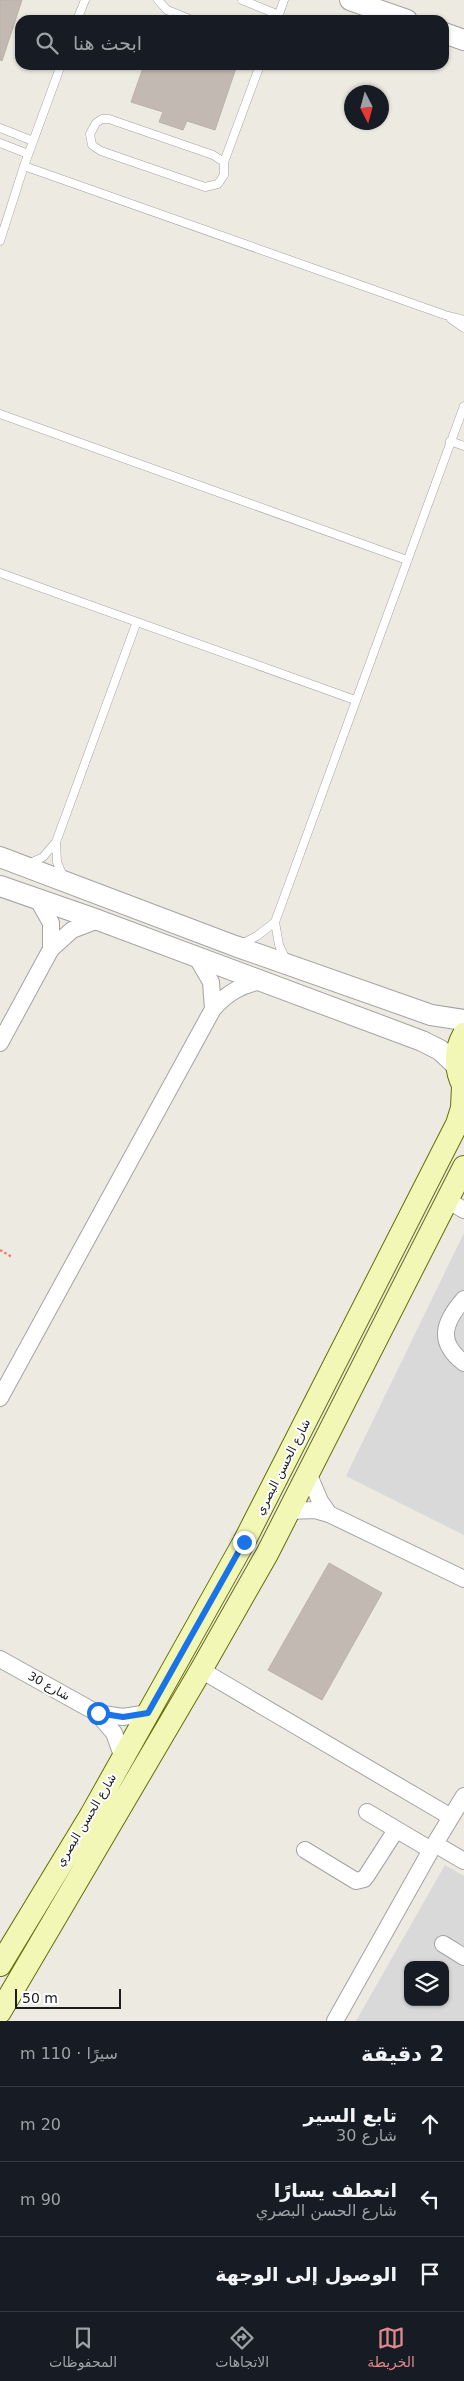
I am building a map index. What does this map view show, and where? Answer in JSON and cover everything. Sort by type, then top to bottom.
[{"type":"main road","points":[[464,1034],[457,1052],[456,1065],[464,1087]]},
{"type":"main road","name":"شارع الحسن البصري","points":[[0,1965],[91,1815],[248,1534],[457,1124],[462,1108],[464,1087]]},
{"type":"main road","name":"شارع الحسن البصري","points":[[0,2012],[202,1670],[456,1205],[464,1167]]},
{"type":"main road","points":[[86,1866],[78,1860],[77,1854],[96,1822],[91,1815]]},
{"type":"main road","points":[[45,1933],[41,1922],[62,1886],[61,1880],[53,1876]]},
{"type":"street","points":[[350,0],[393,15]]},
{"type":"street","points":[[449,35],[464,40]]},
{"type":"street","points":[[0,856],[290,966],[431,1015],[464,1020]]},
{"type":"street","points":[[0,886],[98,920],[431,1045],[456,1065]]},
{"type":"street","points":[[38,900],[51,923],[53,936],[51,949]]},
{"type":"street","points":[[0,1043],[51,949],[72,930],[98,920]]},
{"type":"street","points":[[197,958],[211,982],[213,1009]]},
{"type":"street","points":[[0,1398],[213,1009],[234,990],[262,982]]},
{"type":"street","points":[[464,1299],[450,1320],[445,1340],[449,1350],[464,1363]]},
{"type":"street","points":[[308,1473],[320,1501],[329,1514]]},
{"type":"street","points":[[289,1511],[315,1510],[329,1514],[464,1579]]},
{"type":"street","name":"شارع 30","points":[[0,1660],[98,1713],[123,1717],[148,1713]]},
{"type":"street","points":[[202,1670],[451,1818]]},
{"type":"street","name":"شارع 30","points":[[98,1713],[114,1733],[122,1758]]},
{"type":"street","points":[[335,2021],[433,1847],[464,1796]]},
{"type":"street","points":[[367,1812],[396,1830],[464,1861]]},
{"type":"street","points":[[305,1850],[356,1881],[360,1881],[367,1875],[396,1830]]},
{"type":"street","points":[[443,1944],[464,1957]]},
{"type":"lane","points":[[79,15],[85,0]]},
{"type":"lane","points":[[157,0],[167,10],[180,15]]},
{"type":"lane","points":[[242,0],[274,15]]},
{"type":"lane","points":[[279,15],[284,0]]},
{"type":"lane","points":[[0,241],[28,154],[59,70]]},
{"type":"lane","points":[[224,162],[214,155],[109,119],[96,123],[90,134],[92,145],[101,151],[206,187],[212,187],[221,180],[226,168],[224,162],[258,70]]},
{"type":"lane","points":[[0,128],[33,141]]},
{"type":"lane","points":[[0,144],[28,154]]},
{"type":"lane","points":[[24,166],[445,315],[464,320]]},
{"type":"lane","points":[[445,315],[464,328]]},
{"type":"lane","points":[[290,966],[279,945],[275,922],[464,406]]},
{"type":"lane","points":[[0,414],[407,560]]},
{"type":"lane","points":[[450,441],[464,446]]},
{"type":"lane","points":[[0,573],[136,624],[355,700]]},
{"type":"lane","points":[[24,865],[43,857],[56,842],[136,624]]},
{"type":"lane","points":[[56,842],[57,862],[65,880]]},
{"type":"lane","points":[[235,946],[257,936],[275,922]]},
{"type":"path","points":[[0,1250],[12,1257]]},
{"type":"shaded area","points":[[464,1233],[464,1535],[346,1476]]},
{"type":"shaded area","points":[[445,1865],[464,1876],[464,2021],[356,2021]]},
{"type":"building","points":[[0,0],[22,0],[17,15],[15,15],[15,21],[2,61],[0,60]]},
{"type":"building","points":[[142,70],[235,70],[215,130],[187,121],[183,130],[159,122],[163,112],[131,102]]},
{"type":"building","points":[[329,1563],[382,1593],[322,1700],[268,1670]]},
{"type":"route","points":[[98,1713],[123,1717],[148,1713],[244,1542]]}]
